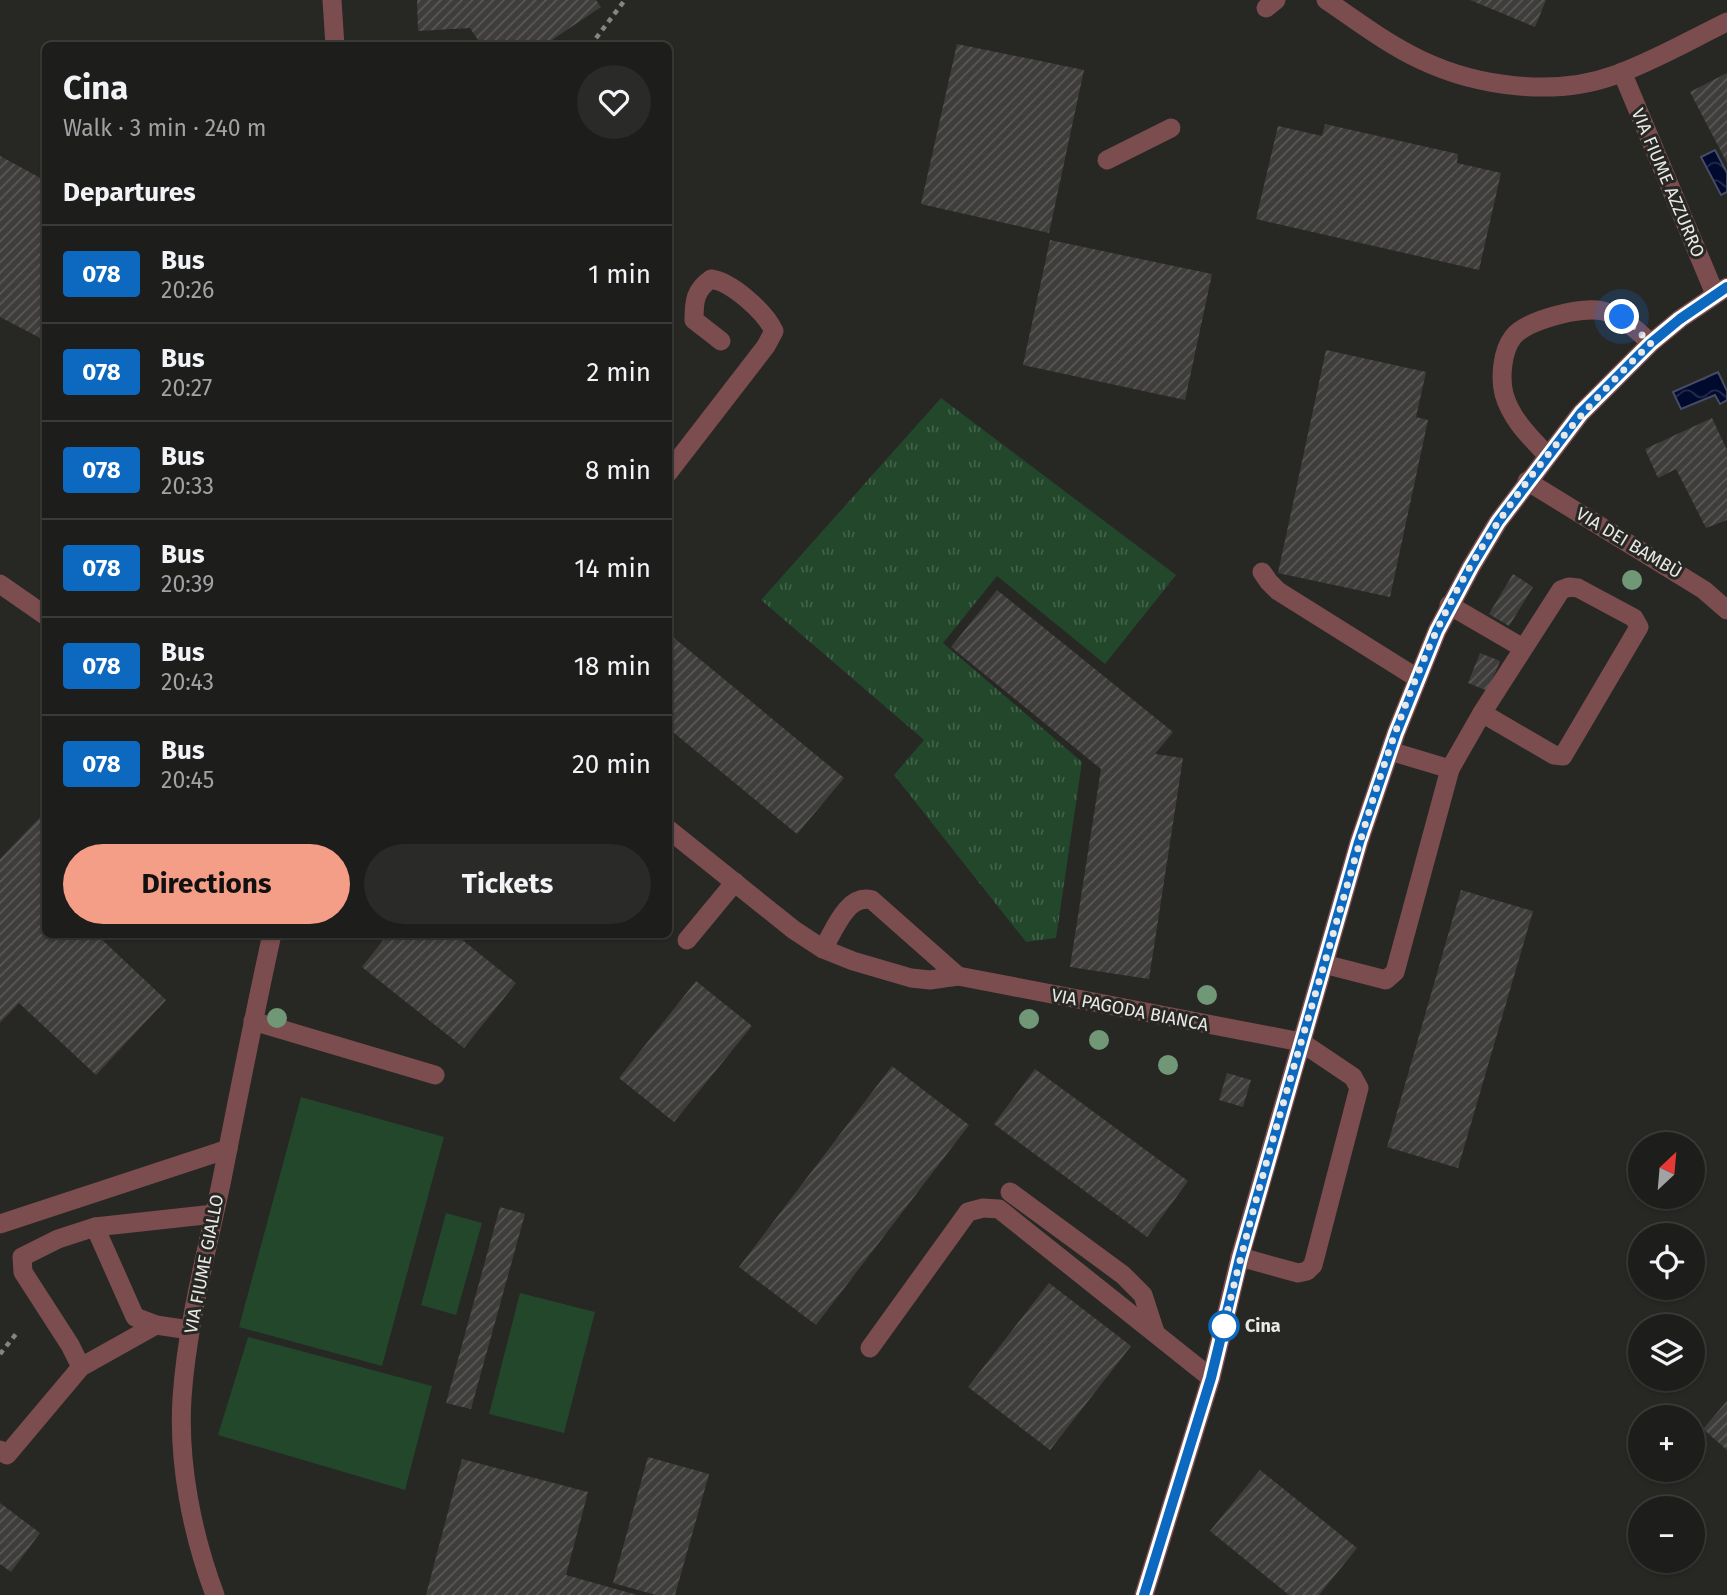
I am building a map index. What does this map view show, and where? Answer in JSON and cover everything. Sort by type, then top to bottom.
[{"type":"street","points":[[332,0],[335,42]]},
{"type":"street","points":[[1326,0],[1407,53],[1432,65],[1464,76],[1508,84],[1552,85],[1590,81],[1622,72],[1727,22]]},
{"type":"street","name":"VIA FIUME AZZURRO","points":[[1622,72],[1721,290]]},
{"type":"street","points":[[1107,160],[1171,128]]},
{"type":"street","points":[[672,468],[774,331],[769,320],[724,281],[711,279],[702,285],[694,298],[694,320],[721,341]]},
{"type":"street","points":[[1143,1593],[1211,1378],[1240,1258],[1359,842],[1417,678],[1449,605],[1498,522],[1581,413],[1651,343],[1721,290]]},
{"type":"street","points":[[1547,455],[1517,422],[1504,394],[1502,373],[1512,338],[1522,328],[1550,318],[1600,310],[1622,317],[1651,343]]},
{"type":"street","name":"VIA DEI BAMBÙ","points":[[1527,481],[1704,590],[1727,610]]},
{"type":"street","points":[[1262,572],[1279,591],[1417,678]]},
{"type":"street","points":[[0,584],[42,613]]},
{"type":"street","points":[[1324,964],[1387,980],[1395,972],[1450,769],[1482,713],[1561,590],[1578,588],[1634,618],[1639,627],[1563,756],[1554,755],[1482,713]]},
{"type":"street","points":[[1449,605],[1523,648]]},
{"type":"street","points":[[1390,751],[1450,769]]},
{"type":"street","name":"VIA PAGODA BIANCA","points":[[672,832],[794,930],[823,948],[853,961],[911,978],[930,980],[958,976],[1301,1042]]},
{"type":"street","points":[[687,940],[735,882]]},
{"type":"street","points":[[823,948],[850,905],[865,898],[872,900],[958,976]]},
{"type":"street","name":"VIA FIUME GIALLO","points":[[215,1595],[196,1535],[183,1448],[182,1399],[190,1331],[270,938]]},
{"type":"street","points":[[253,1021],[435,1075]]},
{"type":"street","points":[[1240,1258],[1298,1273],[1307,1271],[1312,1265],[1359,1088],[1353,1077],[1301,1042]]},
{"type":"street","points":[[0,1223],[228,1149]]},
{"type":"street","points":[[1010,1192],[1124,1275],[1143,1295],[1155,1333]]},
{"type":"street","points":[[870,1348],[968,1212],[983,1208],[999,1209],[1211,1378]]},
{"type":"street","points":[[81,1367],[23,1272],[23,1257],[58,1239],[95,1227],[214,1214]]},
{"type":"street","points":[[95,1227],[135,1317],[156,1325],[190,1331]]},
{"type":"street","points":[[0,1450],[7,1455],[81,1367],[156,1325]]},
{"type":"path","points":[[593,42],[625,0]]},
{"type":"path","points":[[0,1354],[16,1334]]},
{"type":"green space","points":[[941,398],[1176,575],[1105,664],[997,576],[943,643],[1082,762],[1056,938],[1026,942],[894,775],[924,740],[761,600]]},
{"type":"green space","points":[[301,1097],[444,1137],[382,1366],[239,1327]]},
{"type":"green space","points":[[446,1213],[482,1223],[456,1315],[421,1305]]},
{"type":"green space","points":[[520,1293],[595,1312],[564,1433],[489,1414]]},
{"type":"green space","points":[[248,1337],[432,1386],[405,1490],[218,1435]]},
{"type":"water","points":[[1715,150],[1727,173],[1727,192],[1721,195],[1701,157]]},
{"type":"water","points":[[1718,372],[1727,391],[1727,400],[1720,404],[1715,395],[1681,409],[1673,392]]},
{"type":"building","points":[[417,0],[596,0],[601,7],[549,42],[479,42],[470,28],[418,31]]},
{"type":"building","points":[[1470,0],[1546,0],[1535,27]]},
{"type":"building","points":[[957,44],[1084,70],[1049,233],[921,204]]},
{"type":"building","points":[[1727,73],[1727,163],[1690,92]]},
{"type":"building","points":[[1325,124],[1458,154],[1457,163],[1501,173],[1479,270],[1256,219],[1278,126],[1322,136]]},
{"type":"building","points":[[0,156],[42,179],[42,339],[0,317]]},
{"type":"building","points":[[1050,240],[1212,274],[1185,400],[1023,365]]},
{"type":"building","points":[[1326,350],[1426,372],[1416,417],[1428,420],[1390,597],[1278,573]]},
{"type":"building","points":[[1712,418],[1727,450],[1727,520],[1706,528],[1676,469],[1658,478],[1645,449]]},
{"type":"building","points":[[1513,574],[1533,587],[1509,626],[1489,614]]},
{"type":"building","points":[[997,590],[1173,732],[1155,754],[1183,758],[1149,979],[1070,967],[1101,769],[951,647]]},
{"type":"building","points":[[672,636],[844,778],[797,834],[672,731]]},
{"type":"building","points":[[1480,653],[1500,661],[1488,691],[1468,683]]},
{"type":"building","points":[[42,815],[42,938],[100,938],[166,1000],[96,1075],[19,1003],[0,1023],[0,859]]},
{"type":"building","points":[[1461,890],[1533,911],[1458,1168],[1387,1147]]},
{"type":"building","points":[[385,938],[460,938],[516,983],[464,1048],[362,967]]},
{"type":"building","points":[[696,981],[752,1026],[674,1122],[619,1078]]},
{"type":"building","points":[[892,1066],[969,1125],[816,1325],[739,1267]]},
{"type":"building","points":[[1035,1069],[1188,1181],[1147,1237],[994,1124]]},
{"type":"building","points":[[1227,1073],[1251,1080],[1243,1107],[1219,1100]]},
{"type":"building","points":[[500,1207],[525,1214],[471,1409],[446,1403]]},
{"type":"building","points":[[1049,1283],[1131,1346],[1050,1450],[968,1387]]},
{"type":"building","points":[[1727,1401],[1727,1450],[1705,1431],[1705,1427]]},
{"type":"building","points":[[648,1457],[709,1474],[675,1595],[656,1595],[613,1583]]},
{"type":"building","points":[[462,1459],[588,1492],[566,1575],[637,1595],[426,1595]]},
{"type":"building","points":[[1260,1470],[1357,1548],[1319,1595],[1289,1595],[1210,1531]]},
{"type":"building","points":[[0,1503],[40,1533],[11,1572],[0,1564]]},
{"type":"bus line","name":"078","points":[[1144,1595],[1211,1378],[1240,1258],[1359,842],[1426,655],[1449,605],[1498,522],[1581,413],[1651,343],[1680,319],[1727,287]]},
{"type":"place","name":"Cina","points":[[1224,1326]]},
{"type":"route","points":[[1224,1326],[1223,1330],[1240,1258],[1359,842],[1426,655],[1449,605],[1471,567],[1527,481],[1581,413],[1651,343],[1622,317]]}]
